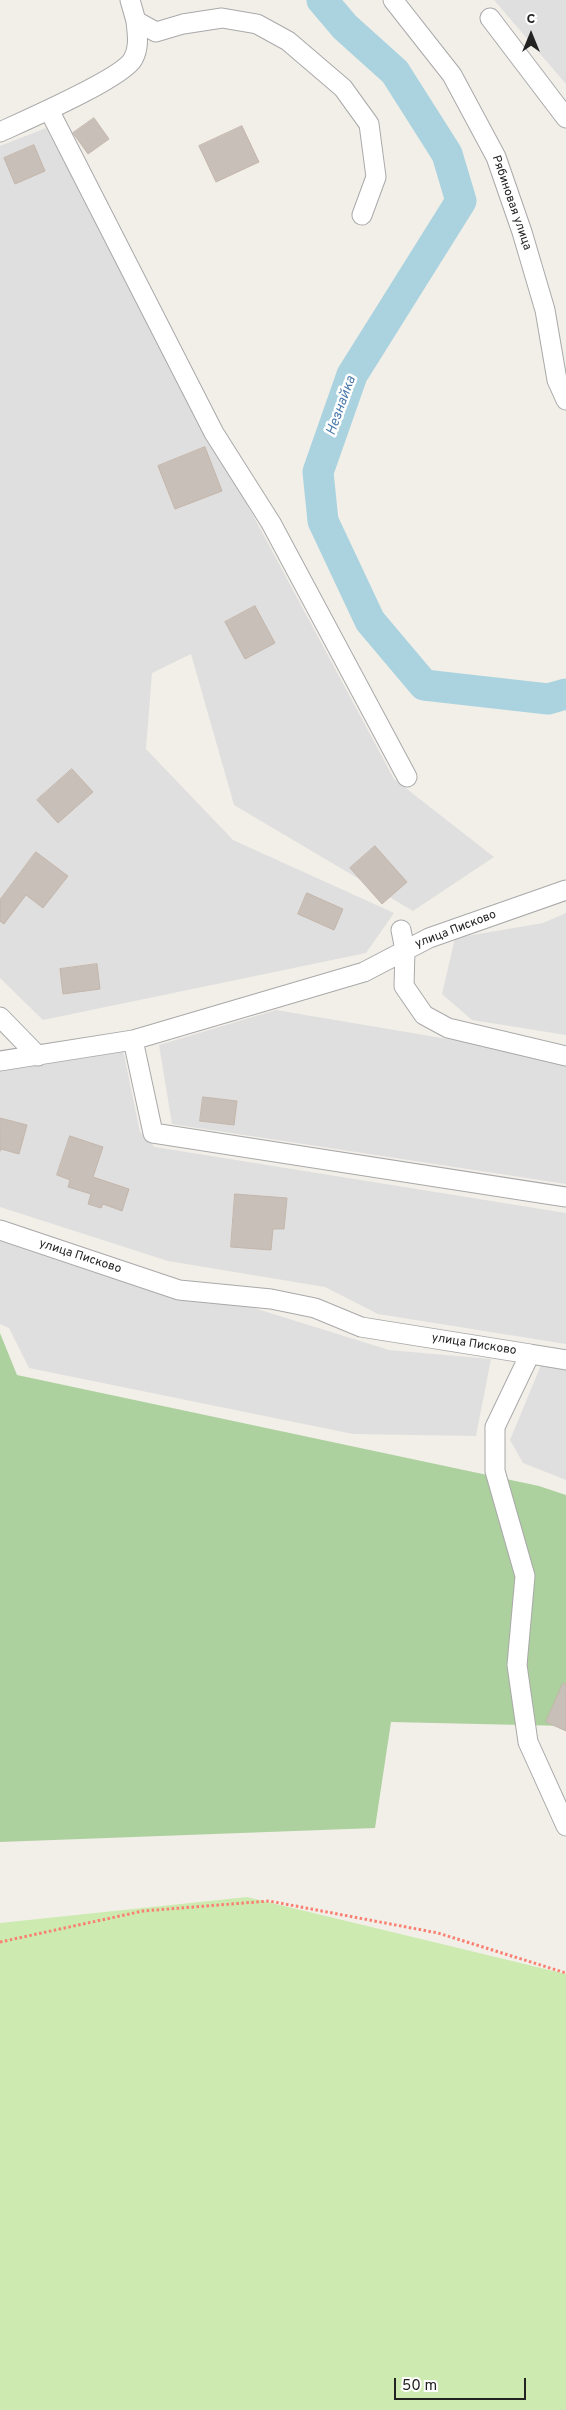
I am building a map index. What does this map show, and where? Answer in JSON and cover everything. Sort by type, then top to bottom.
[{"type":"street","points":[[0,132],[49,110],[108,78],[133,60],[138,43],[136,21],[130,0]]},
{"type":"street","name":"Рябиновая улица","points":[[394,0],[452,76],[496,157],[522,232],[545,310],[557,380],[566,400]]},
{"type":"street","points":[[136,21],[156,32],[183,24],[222,18],[257,24],[288,41],[343,88],[369,124],[376,177],[362,215]]},
{"type":"street","points":[[490,18],[566,118]]},
{"type":"street","points":[[49,110],[214,433],[271,523],[407,776]]},
{"type":"street","name":"улица Писково","points":[[0,1061],[133,1040],[364,972],[429,938],[566,890]]},
{"type":"street","points":[[401,930],[405,950],[404,986],[424,1014],[448,1028],[566,1056]]},
{"type":"street","points":[[0,1017],[38,1056]]},
{"type":"street","points":[[133,1040],[153,1133],[566,1197]]},
{"type":"street","name":"улица Писково","points":[[0,1230],[179,1290],[271,1299],[315,1308],[361,1327],[530,1354],[495,1427],[495,1471],[526,1576],[517,1665],[528,1742],[566,1826]]},
{"type":"street","points":[[530,1354],[566,1360]]},
{"type":"path","points":[[0,1942],[143,1911],[269,1901],[438,1933],[566,1973]]},
{"type":"shaded area","points":[[494,0],[566,0],[566,84]]},
{"type":"shaded area","points":[[46,128],[394,779],[494,857],[413,911],[234,805],[191,654],[152,673],[146,749],[233,840],[394,913],[366,953],[43,1020],[0,978],[0,146]]},
{"type":"shaded area","points":[[566,913],[566,1035],[472,1020],[442,994],[455,938],[543,923]]},
{"type":"shaded area","points":[[276,1010],[566,1059],[566,1184],[172,1124],[159,1045]]},
{"type":"shaded area","points":[[123,1050],[140,1132],[155,1147],[566,1213],[566,1344],[378,1314],[325,1287],[168,1261],[0,1207],[0,1068]]},
{"type":"shaded area","points":[[0,1229],[389,1350],[491,1359],[476,1436],[353,1434],[29,1368],[9,1328],[0,1324]]},
{"type":"shaded area","points":[[541,1365],[566,1370],[566,1480],[523,1463],[510,1440]]},
{"type":"green space","points":[[0,1333],[17,1375],[539,1486],[566,1495],[566,1726],[391,1722],[375,1828],[0,1842]]},
{"type":"green space","points":[[247,1897],[566,1974],[566,2410],[0,2410],[0,1923]]},
{"type":"building","points":[[94,118],[109,139],[88,154],[73,133]]},
{"type":"building","points":[[242,126],[259,162],[216,182],[199,146]]},
{"type":"building","points":[[34,145],[45,171],[15,184],[4,158]]},
{"type":"building","points":[[205,447],[222,491],[175,509],[158,466]]},
{"type":"building","points":[[255,606],[275,643],[245,659],[225,622]]},
{"type":"building","points":[[72,769],[93,792],[58,823],[37,800]]},
{"type":"building","points":[[375,846],[407,882],[382,904],[350,868]]},
{"type":"building","points":[[36,852],[68,876],[43,908],[26,895],[4,924],[0,921],[0,900]]},
{"type":"building","points":[[307,893],[343,909],[334,930],[298,914]]},
{"type":"building","points":[[97,964],[100,989],[63,994],[60,969]]},
{"type":"building","points":[[203,1097],[237,1101],[234,1125],[200,1121]]},
{"type":"building","points":[[0,1118],[27,1125],[19,1154],[1,1149],[0,1151]]},
{"type":"building","points":[[70,1136],[103,1147],[93,1177],[129,1189],[122,1211],[103,1204],[101,1208],[88,1204],[91,1194],[68,1187],[70,1180],[57,1175]]},
{"type":"building","points":[[235,1194],[287,1198],[284,1229],[273,1229],[271,1250],[231,1247]]},
{"type":"building","points":[[563,1683],[566,1684],[566,1731],[546,1722]]},
{"type":"waterway","name":"Незнайка","points":[[322,0],[345,27],[395,72],[447,154],[461,201],[352,375],[318,472],[323,521],[370,621],[424,685],[548,699],[566,694]]}]
